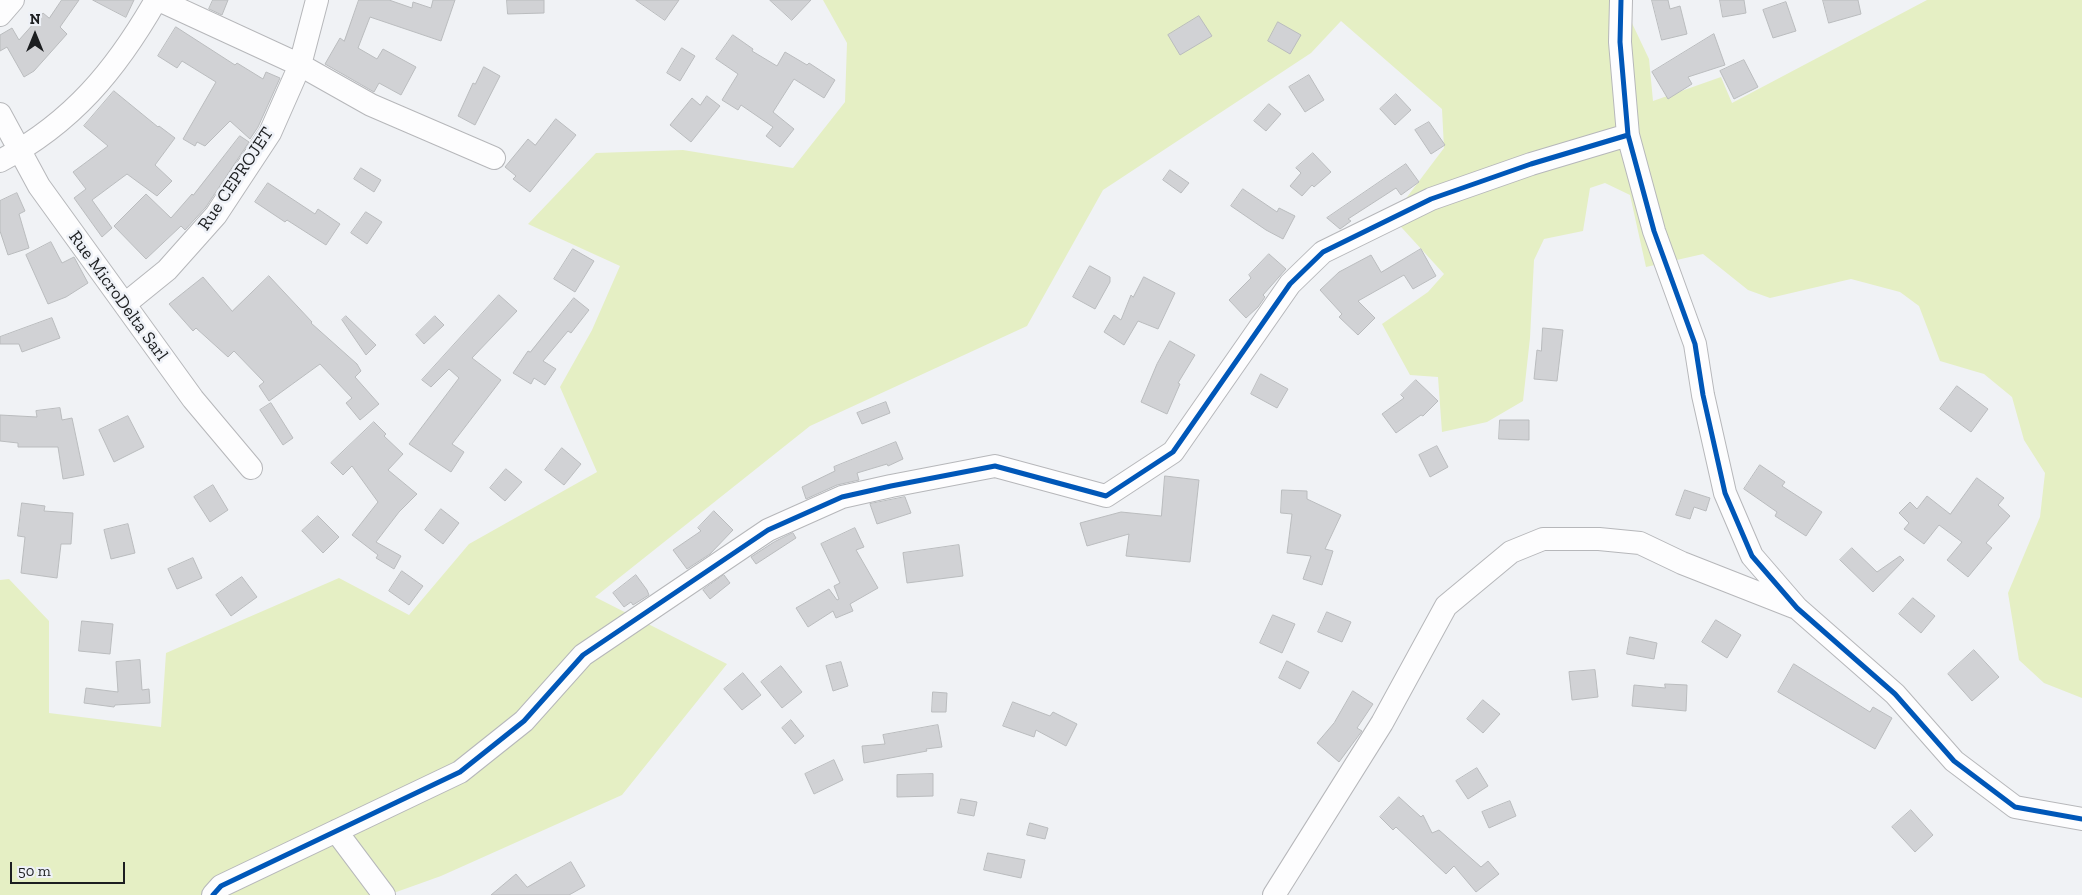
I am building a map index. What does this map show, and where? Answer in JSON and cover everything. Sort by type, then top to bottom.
[{"type":"street","points":[[0,15],[13,0]]},
{"type":"street","points":[[10,156],[51,130],[89,96],[133,40],[157,0],[300,65],[371,105],[494,158]]},
{"type":"street","name":"Rue CEPROJET","points":[[125,304],[167,270],[216,215],[270,133],[300,65],[318,0]]},
{"type":"street","points":[[1621,0],[1620,42],[1628,135],[1654,231],[1695,344],[1703,395],[1725,493],[1752,556],[1797,608],[1895,694],[1954,761],[2015,807],[2082,819]]},
{"type":"street","name":"Rue MicroDelta Sarl","points":[[0,114],[10,156],[39,186],[193,398],[251,468]]},
{"type":"street","points":[[213,895],[221,886],[460,772],[524,721],[583,655],[768,530],[842,498],[891,486],[995,466],[1106,496],[1173,452],[1290,284],[1323,252],[1431,198],[1531,164],[1628,135]]},
{"type":"street","points":[[1274,895],[1382,722],[1446,606],[1511,552],[1543,539],[1599,539],[1640,543],[1682,563],[1797,608]]},
{"type":"street","points":[[336,831],[384,895]]},
{"type":"green space","points":[[823,0],[1621,0],[1649,59],[1653,101],[1721,77],[1732,103],[1927,0],[2082,0],[2082,698],[2044,683],[2019,660],[2008,593],[2040,517],[2045,473],[2024,440],[2012,397],[1984,374],[1940,361],[1919,306],[1900,292],[1851,279],[1770,298],[1748,290],[1703,254],[1646,267],[1630,195],[1605,183],[1590,188],[1583,231],[1544,239],[1534,260],[1530,338],[1523,401],[1487,422],[1442,432],[1438,377],[1410,375],[1382,324],[1428,292],[1444,274],[1392,217],[1444,148],[1442,109],[1341,21],[1311,53],[1103,190],[1027,326],[810,426],[595,597],[727,664],[622,795],[441,876],[388,895],[0,895],[0,580],[9,579],[49,621],[49,713],[161,727],[166,653],[339,578],[409,615],[469,544],[597,472],[560,387],[592,330],[620,266],[528,224],[596,153],[683,150],[793,168],[845,102],[847,43]]},
{"type":"building","points":[[62,0],[79,0],[60,27],[67,34],[34,71],[24,77],[7,47],[0,51],[0,35],[12,28],[19,40],[43,13],[49,18]]},
{"type":"building","points":[[93,0],[134,0],[126,17]]},
{"type":"building","points":[[213,0],[228,0],[222,15],[209,9]]},
{"type":"building","points":[[359,0],[389,0],[412,8],[413,2],[431,8],[433,0],[455,0],[441,41],[370,17],[358,48],[377,59],[383,49],[416,67],[401,95],[379,83],[374,92],[325,64],[340,38],[344,41]]},
{"type":"building","points":[[507,0],[544,0],[544,13],[508,14]]},
{"type":"building","points":[[636,0],[679,0],[665,20]]},
{"type":"building","points":[[770,0],[811,0],[792,20]]},
{"type":"building","points":[[1652,0],[1668,0],[1670,9],[1680,6],[1687,34],[1662,40]]},
{"type":"building","points":[[1720,0],[1744,0],[1746,13],[1723,17]]},
{"type":"building","points":[[1823,0],[1858,0],[1861,14],[1829,23]]},
{"type":"building","points":[[1786,2],[1796,31],[1773,38],[1763,10]]},
{"type":"building","points":[[1199,16],[1212,36],[1180,55],[1168,35]]},
{"type":"building","points":[[1278,22],[1301,35],[1290,54],[1268,41]]},
{"type":"building","points":[[176,27],[235,65],[237,63],[263,79],[266,72],[280,78],[258,127],[250,139],[230,121],[205,146],[197,142],[195,146],[183,139],[216,82],[182,61],[177,68],[158,56]]},
{"type":"building","points":[[1714,34],[1725,65],[1688,77],[1692,84],[1668,99],[1652,72]]},
{"type":"building","points":[[733,35],[753,49],[752,51],[777,66],[785,52],[807,65],[809,63],[835,80],[824,98],[794,79],[773,112],[794,129],[780,147],[766,136],[773,127],[741,105],[738,110],[722,100],[738,74],[716,59]]},
{"type":"building","points":[[682,48],[695,56],[680,81],[667,73]]},
{"type":"building","points":[[1744,60],[1758,87],[1734,99],[1720,71]]},
{"type":"building","points":[[484,67],[500,76],[475,125],[458,116],[473,83],[475,84]]},
{"type":"building","points":[[1309,75],[1324,100],[1305,112],[1289,87]]},
{"type":"building","points":[[114,91],[158,127],[175,138],[155,165],[172,181],[157,196],[127,174],[92,200],[112,228],[102,237],[74,198],[86,189],[73,172],[108,146],[84,126]]},
{"type":"building","points":[[1396,94],[1411,110],[1395,125],[1380,109]]},
{"type":"building","points":[[707,96],[720,106],[691,142],[670,125],[692,98],[700,105]]},
{"type":"building","points":[[1269,104],[1281,114],[1266,131],[1254,121]]},
{"type":"building","points":[[556,119],[576,135],[530,192],[513,179],[516,176],[505,167],[528,139],[535,145]]},
{"type":"building","points":[[1429,122],[1445,145],[1431,154],[1415,130]]},
{"type":"building","points":[[240,136],[249,142],[206,207],[185,230],[181,226],[146,259],[114,226],[146,194],[171,218],[193,195]]},
{"type":"building","points":[[1313,153],[1331,172],[1314,187],[1312,185],[1302,196],[1290,186],[1301,173],[1296,168]]},
{"type":"building","points":[[1406,164],[1419,182],[1401,195],[1396,188],[1348,219],[1351,221],[1340,229],[1327,218]]},
{"type":"building","points":[[361,168],[381,180],[374,192],[354,179]]},
{"type":"building","points":[[1170,170],[1189,183],[1181,193],[1163,180]]},
{"type":"building","points":[[268,183],[315,214],[318,209],[340,224],[326,245],[287,220],[285,222],[255,202]]},
{"type":"building","points":[[1243,189],[1277,212],[1279,208],[1295,216],[1283,239],[1266,230],[1231,206]]},
{"type":"building","points":[[17,193],[25,211],[19,214],[29,248],[8,255],[0,231],[0,201]]},
{"type":"building","points":[[366,212],[382,222],[367,244],[351,233]]},
{"type":"building","points":[[51,242],[62,263],[74,257],[88,283],[66,297],[48,304],[26,255]]},
{"type":"building","points":[[573,249],[594,261],[575,292],[554,279]]},
{"type":"building","points":[[1421,249],[1436,276],[1413,289],[1404,275],[1358,301],[1375,318],[1358,335],[1339,317],[1342,314],[1320,290],[1339,272],[1371,255],[1381,272]]},
{"type":"building","points":[[1269,254],[1286,269],[1263,295],[1265,297],[1258,307],[1246,318],[1229,300],[1251,278],[1249,275]]},
{"type":"building","points":[[1090,266],[1110,277],[1110,282],[1095,309],[1073,297]]},
{"type":"building","points":[[269,276],[311,323],[357,364],[361,371],[355,377],[379,404],[360,420],[346,403],[352,398],[320,364],[269,401],[259,386],[264,382],[234,351],[228,357],[196,328],[193,331],[169,304],[203,277],[232,311]]},
{"type":"building","points":[[1144,277],[1175,293],[1158,329],[1138,321],[1124,345],[1104,332],[1114,315],[1121,320],[1131,295],[1133,297]]},
{"type":"building","points":[[499,295],[517,311],[472,358],[501,380],[452,444],[464,452],[451,472],[409,444],[459,378],[449,369],[431,387],[422,380]]},
{"type":"building","points":[[574,298],[589,310],[571,333],[568,331],[543,361],[556,369],[545,385],[534,378],[531,384],[513,373],[528,351],[530,352]]},
{"type":"building","points":[[346,316],[376,345],[366,355],[342,320]]},
{"type":"building","points":[[435,316],[444,325],[424,344],[416,335]]},
{"type":"building","points":[[52,318],[60,338],[22,352],[19,344],[0,344],[0,337]]},
{"type":"building","points":[[1543,328],[1563,330],[1557,381],[1534,379],[1537,350],[1541,351]]},
{"type":"building","points":[[1170,341],[1195,355],[1178,383],[1180,384],[1167,414],[1141,402],[1157,364]]},
{"type":"building","points":[[1261,374],[1288,389],[1277,408],[1251,394]]},
{"type":"building","points":[[1416,380],[1438,401],[1423,416],[1421,415],[1396,433],[1382,414],[1404,398],[1401,395]]},
{"type":"building","points":[[1957,386],[1988,409],[1971,432],[1940,409]]},
{"type":"building","points":[[886,402],[890,413],[862,424],[857,413]]},
{"type":"building","points":[[271,403],[293,438],[283,445],[260,410]]},
{"type":"building","points":[[60,408],[62,420],[72,418],[84,475],[63,479],[58,447],[18,447],[18,443],[0,441],[0,415],[37,417],[36,411]]},
{"type":"building","points":[[128,416],[144,447],[114,462],[99,430]]},
{"type":"building","points":[[1500,420],[1529,420],[1529,440],[1499,439]]},
{"type":"building","points":[[374,422],[386,434],[384,436],[403,454],[388,470],[417,494],[399,512],[376,542],[401,556],[394,569],[376,558],[378,555],[352,535],[378,502],[352,466],[343,475],[331,463]]},
{"type":"building","points":[[896,442],[903,459],[888,466],[887,464],[857,473],[859,480],[837,485],[806,499],[802,487],[835,471],[834,467]]},
{"type":"building","points":[[1437,446],[1448,467],[1430,477],[1419,455]]},
{"type":"building","points":[[562,448],[581,464],[564,485],[545,470]]},
{"type":"building","points":[[1760,465],[1785,482],[1782,486],[1822,512],[1806,536],[1775,516],[1777,512],[1744,489]]},
{"type":"building","points":[[506,469],[522,482],[505,501],[490,488]]},
{"type":"building","points":[[1165,476],[1199,480],[1190,562],[1126,556],[1129,534],[1087,546],[1080,523],[1121,512],[1161,516]]},
{"type":"building","points":[[1977,478],[2004,498],[1998,505],[2010,516],[1986,543],[1992,548],[1968,577],[1947,560],[1962,542],[1939,525],[1924,544],[1904,529],[1909,523],[1899,513],[1910,502],[1917,509],[1927,496],[1950,514]]},
{"type":"building","points":[[213,485],[228,510],[210,522],[194,497]]},
{"type":"building","points":[[1282,490],[1307,491],[1307,499],[1341,515],[1325,549],[1333,551],[1322,585],[1303,579],[1311,556],[1287,553],[1292,514],[1281,513]]},
{"type":"building","points":[[1685,490],[1710,498],[1706,511],[1694,507],[1690,519],[1676,515]]},
{"type":"building","points":[[905,497],[911,513],[877,524],[870,504]]},
{"type":"building","points":[[22,503],[45,506],[44,511],[73,513],[71,544],[61,544],[57,578],[21,573],[25,537],[18,536]]},
{"type":"building","points":[[441,509],[459,523],[443,544],[425,530]]},
{"type":"building","points":[[714,511],[733,530],[710,554],[687,569],[673,550],[701,531],[698,528]]},
{"type":"building","points":[[318,516],[339,537],[323,553],[302,531]]},
{"type":"building","points":[[128,524],[135,553],[111,559],[104,530]]},
{"type":"building","points":[[855,528],[864,547],[856,550],[878,588],[850,604],[853,611],[836,618],[833,611],[808,627],[796,608],[829,589],[837,600],[839,599],[834,586],[840,583],[821,544]]},
{"type":"building","points":[[793,533],[796,538],[756,564],[751,557],[774,542]]},
{"type":"building","points":[[959,545],[963,576],[907,583],[903,553]]},
{"type":"building","points":[[1852,548],[1877,572],[1900,556],[1904,560],[1873,592],[1840,560]]},
{"type":"building","points":[[193,558],[202,578],[177,589],[168,569]]},
{"type":"building","points":[[402,571],[423,586],[409,605],[389,591]]},
{"type":"building","points":[[636,575],[649,595],[633,605],[631,602],[624,607],[613,593]]},
{"type":"building","points":[[724,575],[730,583],[710,599],[703,590]]},
{"type":"building","points":[[242,577],[257,597],[231,616],[216,595]]},
{"type":"building","points":[[1913,598],[1935,616],[1921,633],[1899,614]]},
{"type":"building","points":[[1327,612],[1351,622],[1342,642],[1318,632]]},
{"type":"building","points":[[1273,615],[1295,624],[1282,653],[1260,643]]},
{"type":"building","points":[[1716,620],[1741,635],[1727,658],[1702,642]]},
{"type":"building","points":[[82,621],[113,624],[110,654],[79,651]]},
{"type":"building","points":[[1630,637],[1657,643],[1654,659],[1627,654]]},
{"type":"building","points":[[1974,650],[1999,677],[1972,701],[1948,674]]},
{"type":"building","points":[[140,660],[142,690],[149,689],[150,703],[115,705],[114,707],[84,703],[86,688],[118,692],[116,662]]},
{"type":"building","points":[[1287,661],[1309,672],[1300,689],[1279,678]]},
{"type":"building","points":[[841,662],[848,686],[833,691],[826,666]]},
{"type":"building","points":[[1794,664],[1870,712],[1873,707],[1892,718],[1875,749],[1778,692]]},
{"type":"building","points":[[781,666],[802,692],[782,708],[761,682]]},
{"type":"building","points":[[1595,670],[1598,697],[1572,700],[1569,672]]},
{"type":"building","points":[[743,673],[761,695],[742,710],[724,689]]},
{"type":"building","points":[[1665,684],[1687,685],[1686,711],[1632,706],[1634,685],[1665,688]]},
{"type":"building","points":[[1353,691],[1373,704],[1357,728],[1362,731],[1339,762],[1317,743],[1334,723]]},
{"type":"building","points":[[933,692],[947,693],[946,712],[932,712]]},
{"type":"building","points":[[1483,700],[1500,714],[1483,733],[1467,719]]},
{"type":"building","points":[[1013,702],[1050,716],[1053,712],[1077,724],[1066,746],[1036,730],[1034,737],[1003,726]]},
{"type":"building","points":[[791,720],[804,736],[795,744],[782,728]]},
{"type":"building","points":[[938,725],[942,747],[864,763],[862,746],[885,744],[883,735]]},
{"type":"building","points":[[834,760],[843,780],[814,794],[805,774]]},
{"type":"building","points":[[1477,768],[1488,786],[1468,799],[1456,781]]},
{"type":"building","points":[[933,774],[933,796],[897,797],[897,775]]},
{"type":"building","points":[[1399,797],[1421,817],[1423,815],[1432,833],[1439,830],[1481,867],[1488,861],[1499,874],[1476,892],[1454,866],[1446,874],[1396,827],[1393,830],[1380,817]]},
{"type":"building","points":[[961,799],[977,802],[974,816],[958,813]]},
{"type":"building","points":[[1510,801],[1516,816],[1489,828],[1482,812]]},
{"type":"building","points":[[1911,810],[1933,835],[1915,852],[1892,827]]},
{"type":"building","points":[[1030,823],[1048,828],[1045,839],[1027,835]]},
{"type":"building","points":[[988,853],[1025,860],[1021,878],[984,870]]},
{"type":"building","points":[[571,862],[585,886],[569,895],[491,895],[516,874],[527,887]]},
{"type":"cycle path","points":[[1621,0],[1620,42],[1628,135],[1654,231],[1695,344],[1703,395],[1725,493],[1752,556],[1797,608],[1895,694],[1954,761],[2015,807],[2082,819]]},
{"type":"cycle path","points":[[213,895],[221,886],[460,772],[524,721],[583,655],[768,530],[842,497],[995,466],[1106,496],[1173,452],[1290,284],[1323,252],[1431,199],[1531,164],[1628,135]]}]
